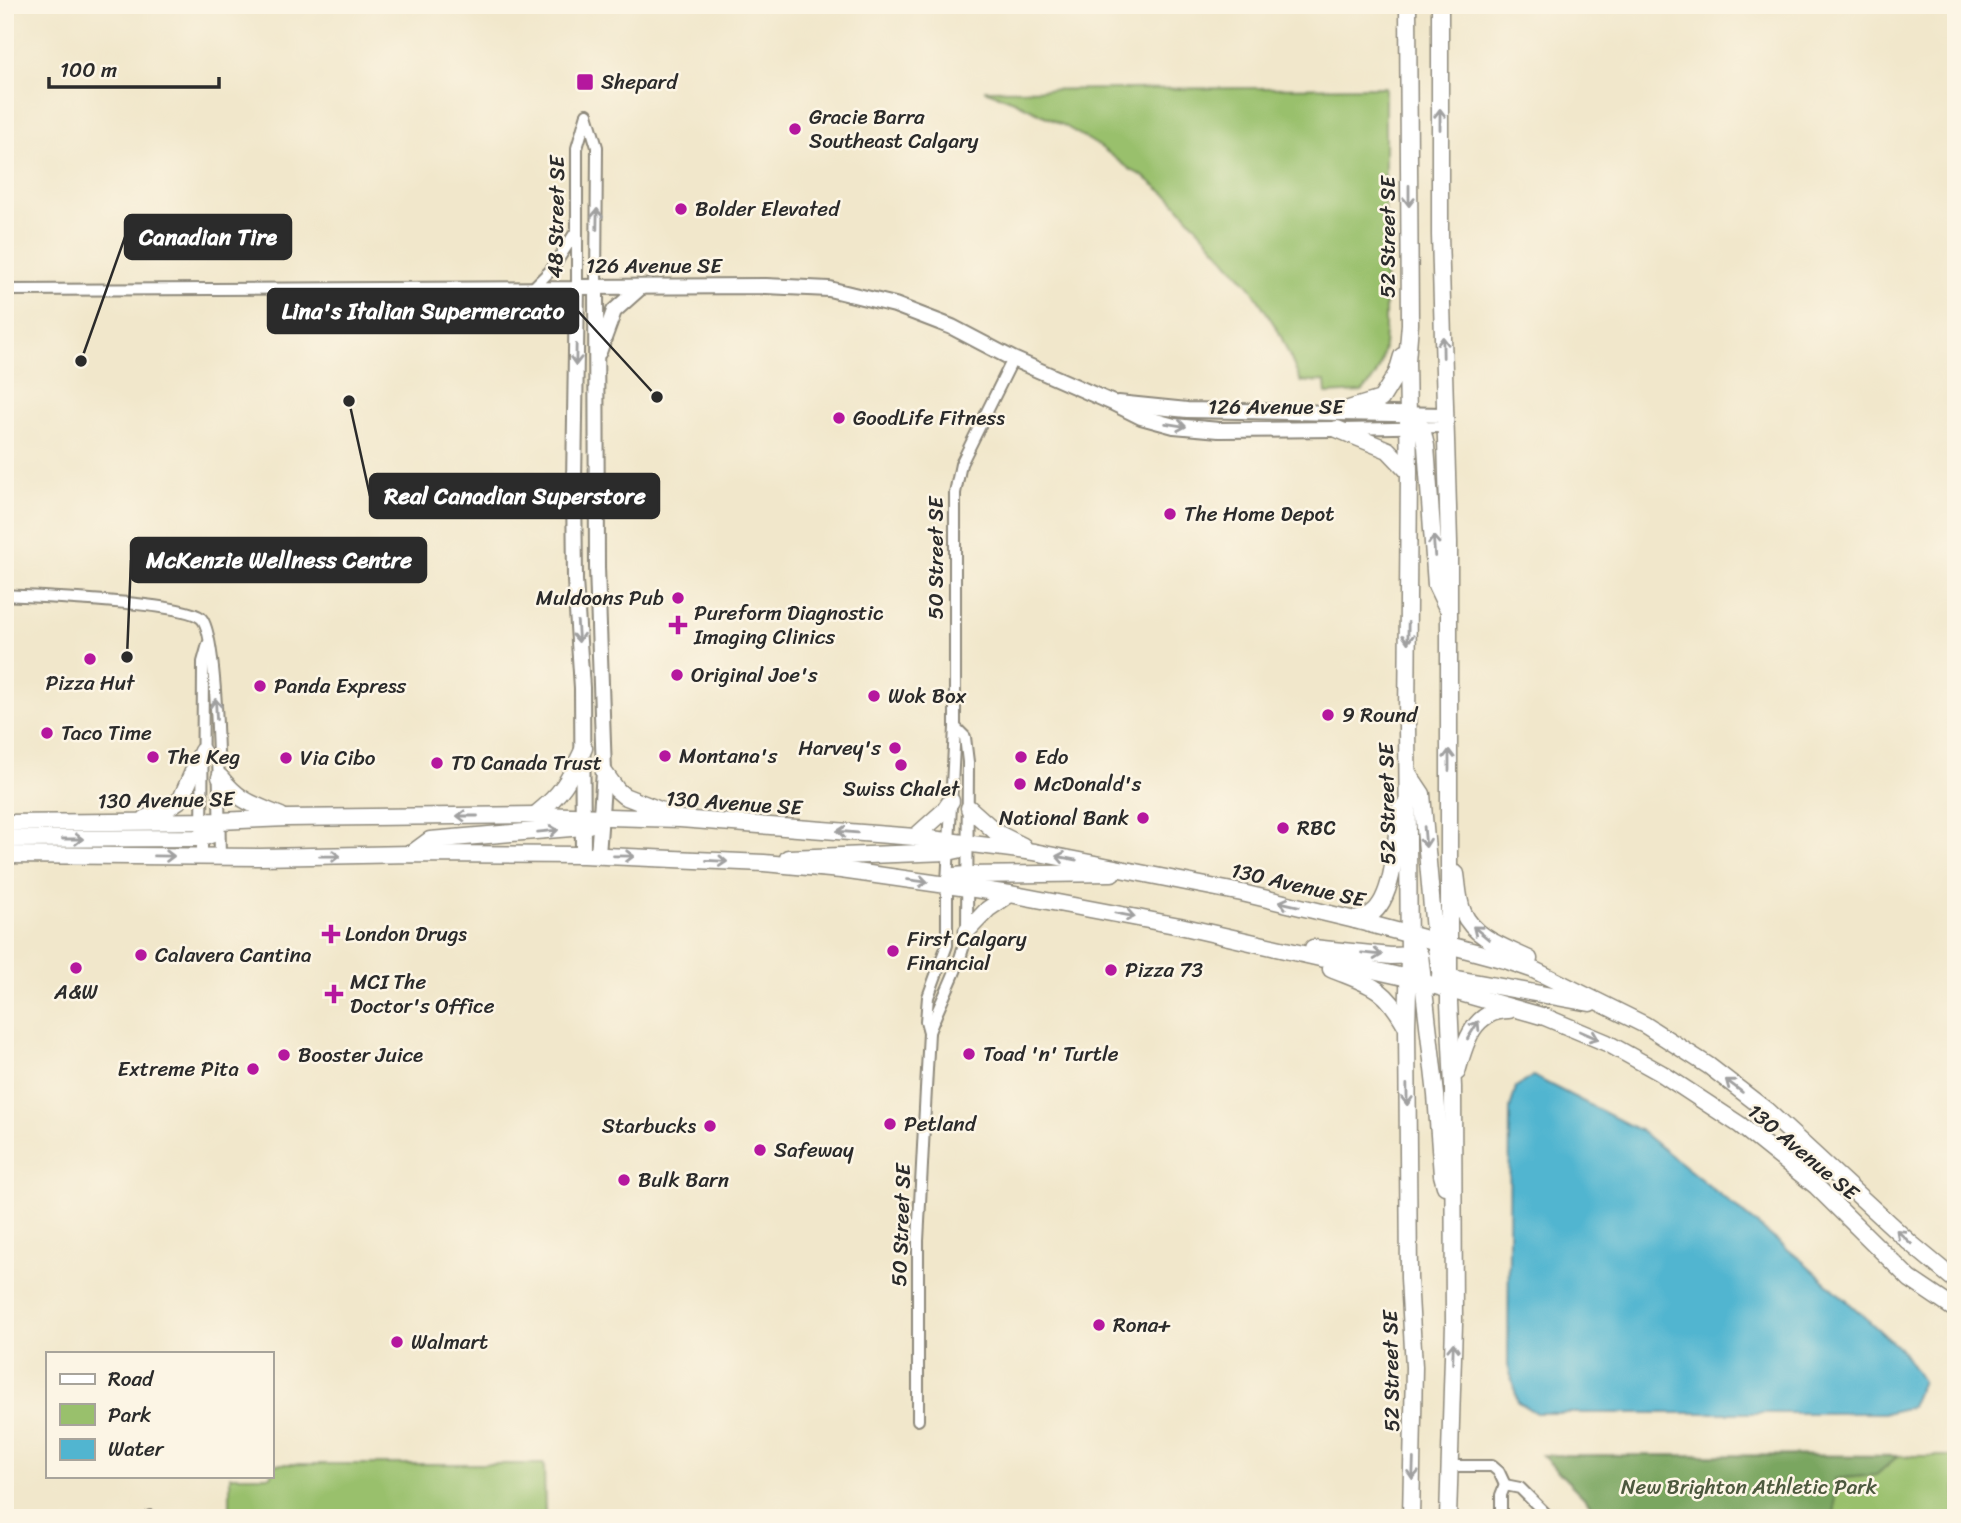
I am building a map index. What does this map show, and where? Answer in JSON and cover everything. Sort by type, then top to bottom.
[{"type":"main road","name":"52 Street SE","points":[[1408,5],[1407,360],[1413,424],[1409,471],[1409,936],[1430,950],[1446,982],[1453,1087],[1454,1324],[1448,1518]]},
{"type":"main road","name":"52 Street SE","points":[[1411,1518],[1414,1367],[1409,1278],[1407,1027],[1418,978],[1430,950],[1449,828],[1449,542],[1440,235],[1440,5]]},
{"type":"main road","points":[[1339,412],[1381,399],[1397,373],[1409,337]]},
{"type":"main road","points":[[1413,424],[1426,446],[1436,585],[1448,611]]},
{"type":"main road","points":[[1337,429],[1388,450],[1409,471]]},
{"type":"main road","points":[[535,815],[556,797],[569,780],[584,748]]},
{"type":"main road","points":[[140,821],[165,810],[181,799],[202,751]]},
{"type":"main road","points":[[604,772],[624,796],[660,808],[680,819]]},
{"type":"main road","points":[[1408,773],[1422,794],[1430,950]]},
{"type":"main road","points":[[220,777],[243,801],[287,818]]},
{"type":"main road","points":[[1356,920],[1372,914],[1388,887],[1394,867],[1399,812],[1408,797]]},
{"type":"main road","points":[[915,837],[932,824],[951,801]]},
{"type":"main road","points":[[969,808],[997,832],[1034,852]]},
{"type":"main road","name":"130 Avenue SE","points":[[5,822],[535,815],[583,821]]},
{"type":"main road","points":[[411,854],[430,840],[583,821],[594,823],[601,816]]},
{"type":"main road","name":"130 Avenue SE","points":[[601,816],[680,819],[915,837],[949,847]]},
{"type":"main road","points":[[5,839],[202,838],[213,834],[219,821]]},
{"type":"main road","points":[[1449,828],[1460,901],[1463,913],[1472,926],[1488,939],[1647,1017],[1663,1028],[1686,1052]]},
{"type":"main road","points":[[764,863],[793,857],[949,847],[962,849],[968,843]]},
{"type":"main road","name":"130 Avenue SE","points":[[968,843],[1034,852],[1242,893],[1356,920],[1409,936],[1430,950]]},
{"type":"main road","points":[[5,855],[590,855],[764,863],[947,884],[954,876],[967,881],[1103,874],[1128,870]]},
{"type":"main road","name":"130 Avenue SE","points":[[967,881],[1010,894],[1180,926],[1446,982],[1607,1043],[1661,1073],[1740,1125],[1816,1186],[1910,1279],[1956,1310]]},
{"type":"main road","points":[[967,931],[998,901],[1010,894]]},
{"type":"main road","points":[[1287,950],[1376,987],[1386,995],[1407,1027]]},
{"type":"main road","name":"130 Avenue SE","points":[[1287,950],[1430,950],[1534,970],[1608,1006],[1645,1025],[1766,1110],[1909,1242],[1956,1281]]},
{"type":"main road","points":[[1418,978],[1442,1175],[1452,1212]]},
{"type":"main road","points":[[1446,982],[1608,1006]]},
{"type":"main road","points":[[1453,1087],[1464,1047],[1478,1021],[1487,1014],[1504,1010],[1525,1011]]},
{"type":"street","name":"48 Street SE","points":[[587,114],[597,147],[597,567],[604,772],[601,816],[590,855],[583,821],[584,748],[575,580],[574,482],[578,149],[587,114]]},
{"type":"street","points":[[535,286],[552,270],[577,230]]},
{"type":"street","name":"126 Avenue SE","points":[[5,290],[535,286],[766,286],[830,289],[895,305],[953,327],[1013,359],[1113,402],[1141,417],[1174,426],[1219,430],[1337,429],[1444,421]]},
{"type":"street","points":[[596,360],[614,311],[641,287]]},
{"type":"street","name":"50 Street SE","points":[[918,1420],[918,1241],[929,1032],[926,1021],[928,997],[947,945],[947,884],[955,727],[956,479],[1013,359]]},
{"type":"street","name":"126 Avenue SE","points":[[1113,402],[1187,410],[1339,412],[1413,424]]},
{"type":"street","points":[[5,595],[138,605],[187,611],[202,618],[207,627],[213,662],[220,777],[220,856]]},
{"type":"street","points":[[202,856],[204,662],[208,641]]},
{"type":"street","name":"50 Street SE","points":[[929,1032],[963,953],[967,931],[968,762],[965,737],[955,727]]},
{"type":"street","points":[[1450,1466],[1492,1466],[1499,1472],[1505,1485],[1501,1495],[1500,1518]]},
{"type":"street","points":[[1505,1485],[1520,1488],[1550,1518]]},
{"type":"green space","points":[[1385,87],[1383,357],[1374,378],[1362,392],[1326,394],[1325,381],[1301,382],[1279,332],[1249,285],[1172,199],[1099,146],[1063,125],[984,90]]},
{"type":"green space","name":"New Brighton Athletic Park","points":[[1542,1455],[1956,1456],[1956,1518],[1604,1518]]},
{"type":"green space","name":"New Brighton Athletic Park","points":[[1542,1455],[1898,1456],[1876,1475],[1834,1479],[1835,1518],[1604,1518]]},
{"type":"green space","points":[[273,1464],[544,1464],[545,1518],[230,1518],[230,1478],[273,1478]]},
{"type":"water","points":[[1533,1076],[1641,1131],[1806,1264],[1902,1351],[1922,1381],[1911,1407],[1885,1413],[1536,1413],[1518,1402],[1508,1365],[1510,1109],[1516,1087]]},
{"type":"place","name":"Shepard","points":[[585,82]]},
{"type":"place","name":"Gracie Barra Southeast Calgary","points":[[795,129]]},
{"type":"place","name":"Bolder Elevated","points":[[681,209]]},
{"type":"place","name":"Canadian Tire","points":[[81,361]]},
{"type":"place","name":"Lina's Italian Supermercato","points":[[657,397]]},
{"type":"place","name":"Real Canadian Superstore","points":[[349,401]]},
{"type":"place","name":"GoodLife Fitness","points":[[839,418]]},
{"type":"place","name":"The Home Depot","points":[[1170,514]]},
{"type":"place","name":"Muldoons Pub","points":[[678,598]]},
{"type":"place","name":"Pureform Diagnostic Imaging Clinics","points":[[678,625]]},
{"type":"place","name":"McKenzie Wellness Centre","points":[[127,657]]},
{"type":"place","name":"Pizza Hut","points":[[90,659]]},
{"type":"place","name":"Original Joe's","points":[[677,675]]},
{"type":"place","name":"Panda Express","points":[[260,686]]},
{"type":"place","name":"Wok Box","points":[[874,696]]},
{"type":"place","name":"9 Round","points":[[1328,715]]},
{"type":"place","name":"Taco Time","points":[[47,733]]},
{"type":"place","name":"Harvey's","points":[[895,748]]},
{"type":"place","name":"Montana's","points":[[665,756]]},
{"type":"place","name":"The Keg","points":[[153,757]]},
{"type":"place","name":"Edo","points":[[1021,757]]},
{"type":"place","name":"Via Cibo","points":[[286,758]]},
{"type":"place","name":"TD Canada Trust","points":[[437,763]]},
{"type":"place","name":"Swiss Chalet","points":[[901,765]]},
{"type":"place","name":"McDonald's","points":[[1020,784]]},
{"type":"place","name":"National Bank","points":[[1143,818]]},
{"type":"place","name":"RBC","points":[[1283,828]]},
{"type":"place","name":"London Drugs","points":[[331,934]]},
{"type":"place","name":"First Calgary Financial","points":[[893,951]]},
{"type":"place","name":"Calavera Cantina","points":[[141,955]]},
{"type":"place","name":"A&W","points":[[76,968]]},
{"type":"place","name":"Pizza 73","points":[[1111,970]]},
{"type":"place","name":"MCI The Doctor's Office","points":[[334,994]]},
{"type":"place","name":"Toad 'n' Turtle","points":[[969,1054]]},
{"type":"place","name":"Booster Juice","points":[[284,1055]]},
{"type":"place","name":"Extreme Pita","points":[[253,1069]]},
{"type":"place","name":"Petland","points":[[890,1124]]},
{"type":"place","name":"Starbucks","points":[[710,1126]]},
{"type":"place","name":"Safeway","points":[[760,1150]]},
{"type":"place","name":"Bulk Barn","points":[[624,1180]]},
{"type":"place","name":"Rona+","points":[[1099,1325]]},
{"type":"place","name":"Walmart","points":[[397,1342]]}]
